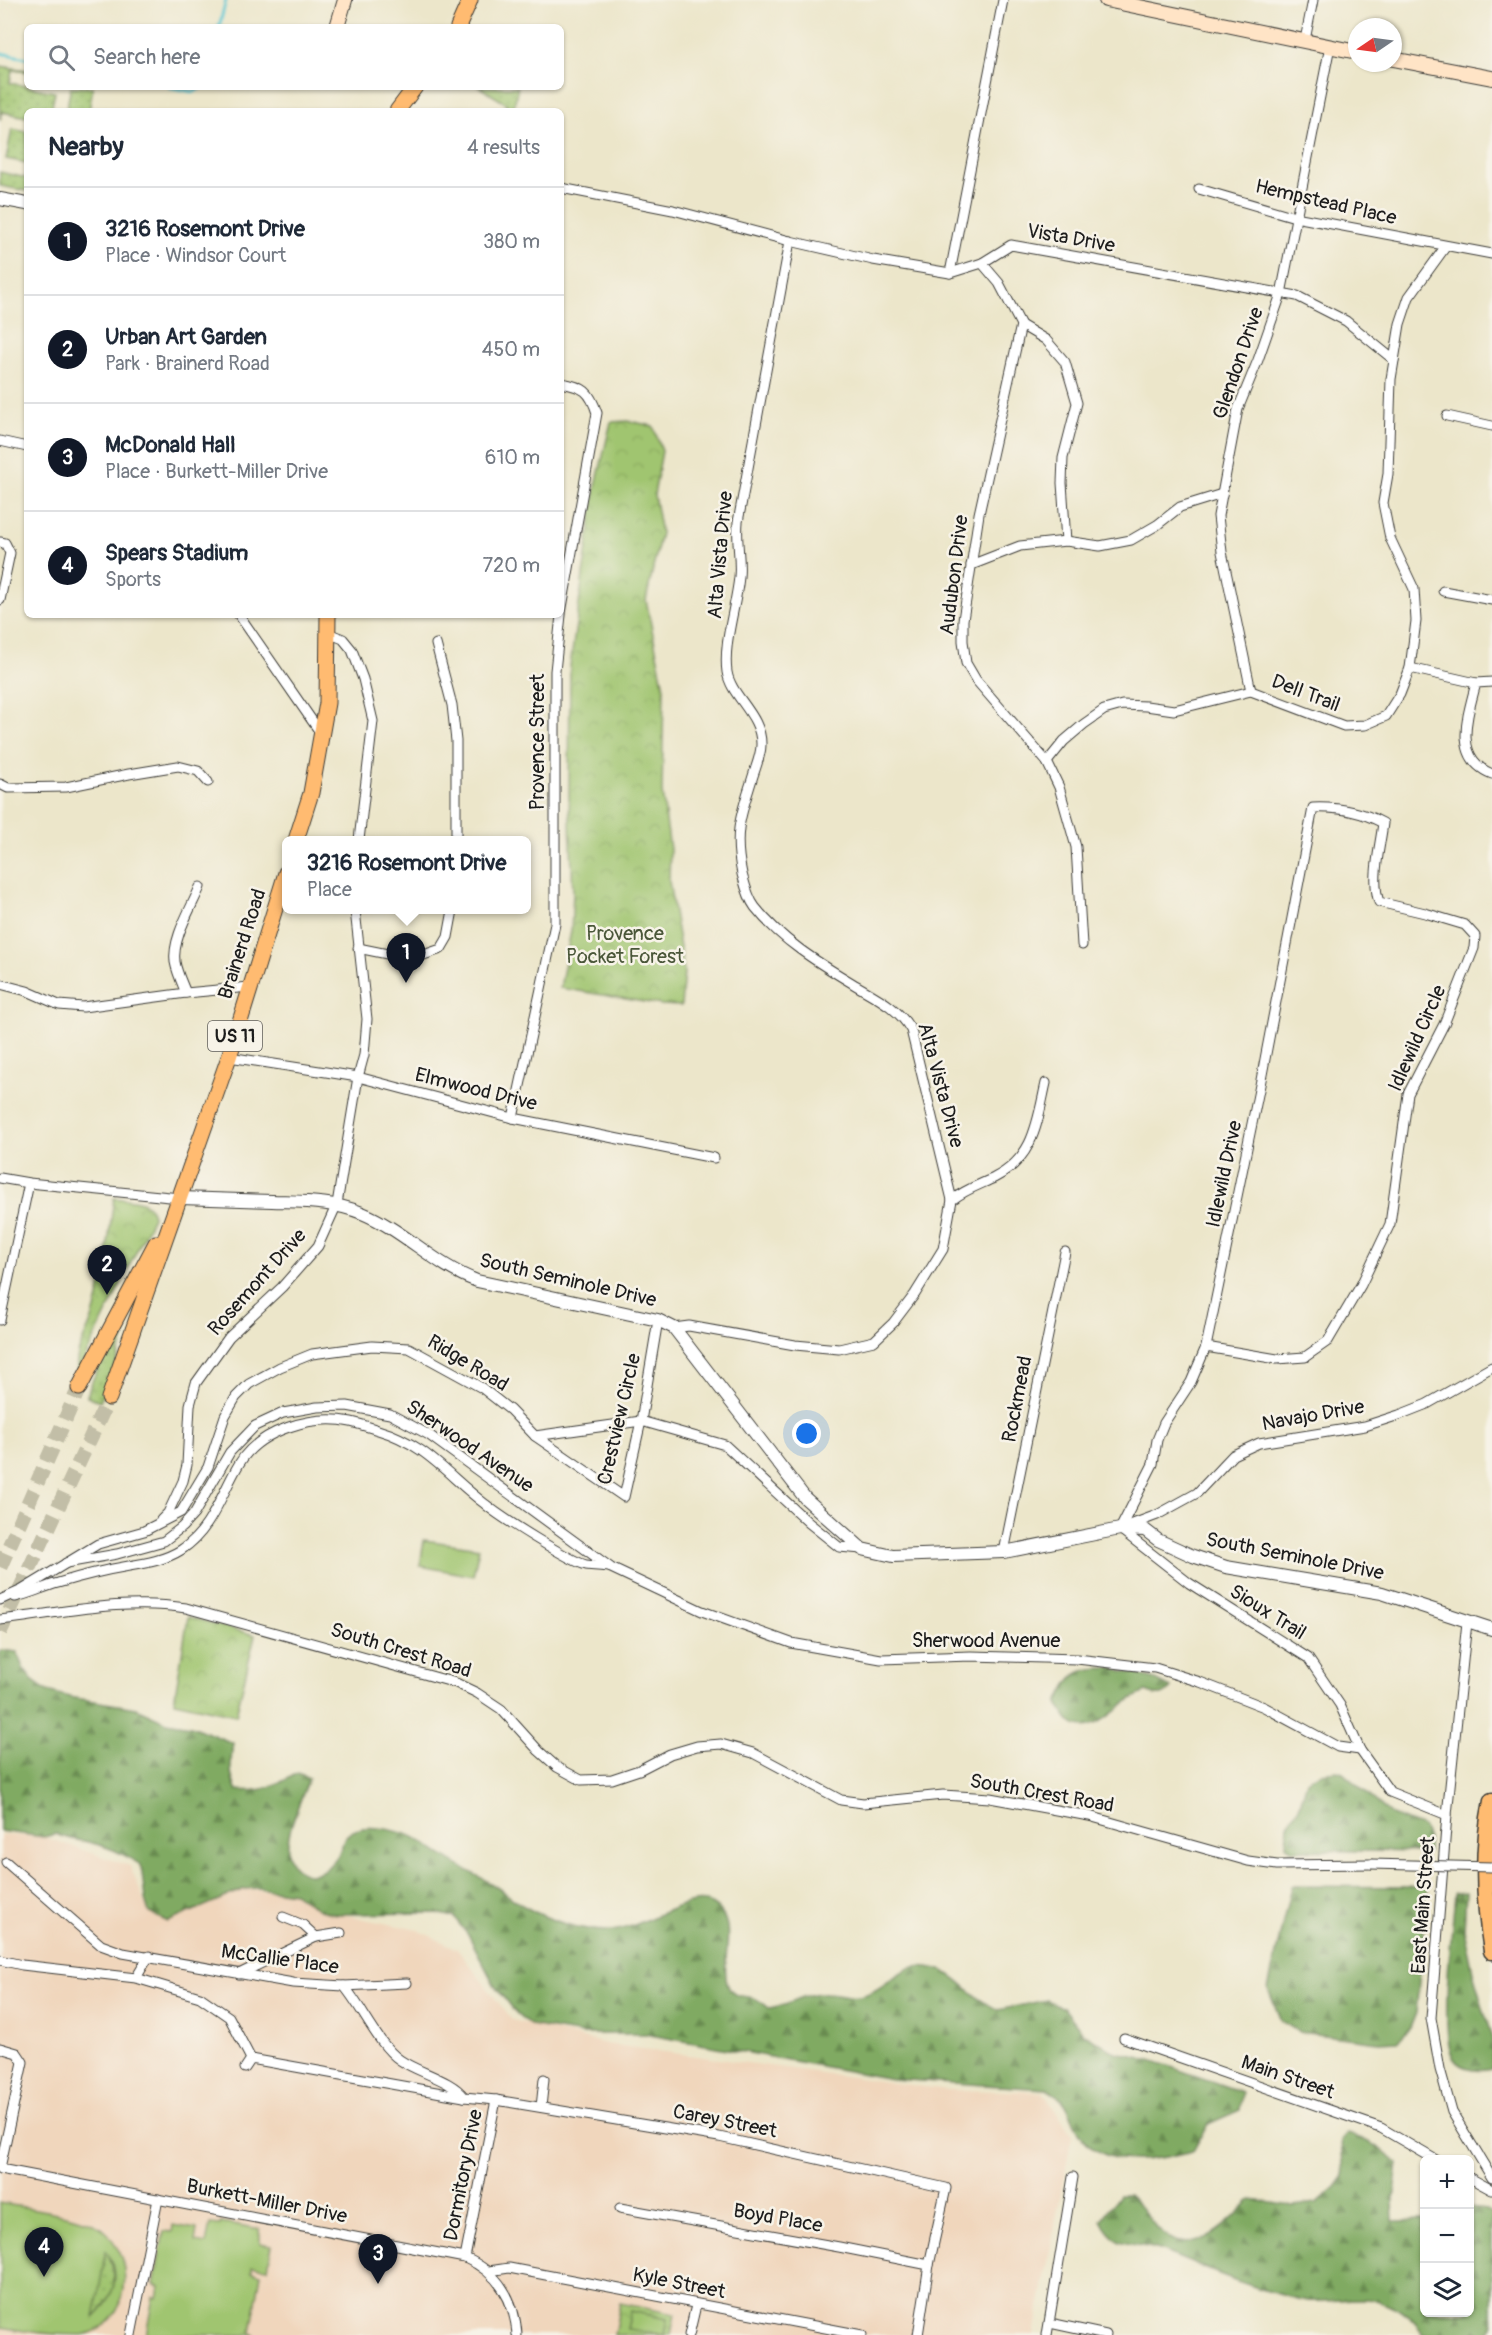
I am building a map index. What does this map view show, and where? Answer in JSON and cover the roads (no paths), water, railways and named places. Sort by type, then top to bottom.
[{"type":"highway","points":[[1492,1801],[1485,1860],[1492,1951]]},
{"type":"main road","points":[[338,24],[345,0]]},
{"type":"main road","points":[[459,24],[470,0]]},
{"type":"main road","points":[[1106,0],[1348,50]]},
{"type":"main road","points":[[1402,61],[1492,78]]},
{"type":"main road","points":[[399,108],[413,90]]},
{"type":"main road","points":[[297,836],[311,793],[327,703],[328,618]]},
{"type":"main road","name":"Brainerd Road","points":[[109,1398],[229,1057],[282,885]]},
{"type":"main road","name":"Brainerd Road","points":[[79,1388],[180,1198]]},
{"type":"street","points":[[950,273],[1003,0]]},
{"type":"street","points":[[1305,40],[1313,0]]},
{"type":"street","name":"Glendon Drive","points":[[1251,691],[1222,552],[1218,516],[1238,409],[1281,294],[1329,46]]},
{"type":"street","name":"Vista Drive","points":[[564,189],[674,210],[873,260],[950,273],[982,263],[1011,245],[1298,296],[1346,321],[1394,360]]},
{"type":"street","name":"Hempstead Place","points":[[1199,189],[1295,217],[1446,246]]},
{"type":"street","points":[[0,199],[24,203]]},
{"type":"street","name":"Alta Vista Drive","points":[[674,1328],[689,1326],[795,1345],[839,1349],[874,1341],[893,1323],[932,1270],[943,1249],[952,1200],[911,1030],[904,1017],[889,1004],[804,954],[766,920],[753,905],[745,887],[739,862],[736,843],[739,823],[761,748],[761,733],[728,675],[727,658],[740,575],[736,539],[790,241]]},
{"type":"street","points":[[1394,360],[1400,324],[1409,297],[1446,246],[1492,254]]},
{"type":"street","points":[[982,263],[999,283],[1022,325],[1046,340],[1065,362],[1077,403],[1063,458],[1062,483],[1066,541]]},
{"type":"street","name":"Audubon Drive","points":[[1022,325],[979,514],[963,620],[966,663],[976,680],[1047,762],[1059,787],[1076,847],[1082,945]]},
{"type":"street","name":"Dell Trail","points":[[1047,762],[1064,741],[1104,710],[1122,705],[1146,705],[1174,710],[1251,691],[1344,726],[1365,725],[1386,716],[1400,694],[1410,668],[1416,621],[1414,589],[1390,538],[1383,503],[1388,474],[1391,379],[1394,360]]},
{"type":"street","name":"Provence Street","points":[[564,384],[578,386],[592,397],[597,413],[564,597]]},
{"type":"street","points":[[1447,416],[1492,426]]},
{"type":"street","points":[[0,441],[24,446]]},
{"type":"street","points":[[971,565],[1020,546],[1066,541],[1100,546],[1131,540],[1157,525],[1180,507],[1222,494]]},
{"type":"street","points":[[0,542],[5,543],[10,553],[0,600]]},
{"type":"street","points":[[1443,591],[1492,600]]},
{"type":"street","points":[[241,618],[322,735]]},
{"type":"street","name":"Provence Street","points":[[513,1118],[555,924],[555,671],[561,618]]},
{"type":"street","points":[[328,633],[343,639],[352,650],[363,679],[373,721],[359,836]]},
{"type":"street","points":[[436,644],[452,705],[455,732],[458,815],[456,836]]},
{"type":"street","points":[[1410,668],[1476,683],[1492,682]]},
{"type":"street","points":[[1476,683],[1466,736],[1469,755],[1480,769],[1492,774]]},
{"type":"street","points":[[0,784],[8,788],[66,788],[178,766],[198,771],[208,782]]},
{"type":"street","name":"Idlewild Circle","points":[[1206,1347],[1277,1359],[1305,1357],[1328,1341],[1361,1286],[1390,1224],[1408,1094],[1444,1024],[1474,948],[1475,936],[1465,925],[1425,912],[1379,902],[1375,892],[1383,823],[1370,817],[1332,807],[1313,808]]},
{"type":"street","name":"Idlewild Drive","points":[[1120,1529],[1153,1464],[1157,1440],[1164,1423],[1191,1382],[1206,1347],[1261,1080],[1313,808]]},
{"type":"street","points":[[186,993],[177,973],[175,959],[179,939],[200,887]]},
{"type":"street","name":"Rosemont Drive","points":[[157,1524],[168,1513],[183,1481],[187,1465],[190,1405],[196,1383],[228,1337],[282,1287],[318,1246],[337,1204],[358,1077],[364,1055],[367,1019],[355,914]]},
{"type":"street","points":[[358,948],[412,959],[441,949],[448,937],[452,914]]},
{"type":"street","points":[[0,984],[27,991],[59,1005],[83,1007],[249,987]]},
{"type":"street","name":"Elmwood Drive","points":[[229,1057],[358,1077],[513,1118],[714,1158]]},
{"type":"street","points":[[952,1200],[960,1193],[1010,1168],[1025,1153],[1034,1137],[1046,1083]]},
{"type":"street","points":[[0,1178],[180,1198]]},
{"type":"street","points":[[0,1320],[29,1183]]},
{"type":"street","name":"South Seminole Drive","points":[[180,1198],[337,1204],[364,1214],[395,1230],[440,1263],[477,1281],[658,1320],[674,1328],[805,1498],[862,1549],[893,1556],[1004,1552],[1120,1529],[1145,1530],[1158,1540],[1193,1556],[1226,1567],[1382,1593],[1492,1629]]},
{"type":"street","name":"Rockmead","points":[[1004,1552],[1065,1252]]},
{"type":"street","name":"Crestview Circle","points":[[535,1436],[624,1497],[641,1421],[658,1320]]},
{"type":"street","name":"Ridge Road","points":[[0,1601],[98,1544],[127,1537],[181,1512],[207,1467],[225,1416],[236,1397],[249,1384],[269,1372],[312,1354],[372,1346],[409,1348],[482,1388],[510,1410],[535,1436]]},
{"type":"street","name":"Navajo Drive","points":[[1120,1529],[1157,1515],[1197,1493],[1233,1455],[1258,1443],[1365,1426],[1399,1415],[1427,1404],[1492,1367]]},
{"type":"street","name":"Sherwood Avenue","points":[[66,1563],[117,1554],[164,1541],[194,1514],[230,1452],[255,1426],[283,1413],[332,1406],[347,1407],[390,1414],[411,1425],[452,1451],[611,1568],[702,1611],[791,1643],[881,1659],[971,1656],[1077,1659],[1155,1668],[1200,1682],[1264,1707],[1338,1747],[1360,1750]]},
{"type":"street","name":"Sherwood Avenue","points":[[0,1601],[30,1594],[58,1583],[149,1563],[181,1550],[197,1536],[216,1511],[239,1463],[252,1446],[285,1427],[322,1421],[350,1421],[393,1434],[423,1450],[485,1505],[574,1560],[587,1565],[611,1568]]},
{"type":"street","points":[[535,1436],[641,1421],[725,1445],[809,1523],[839,1547],[862,1549]]},
{"type":"street","name":"Sioux Trail","points":[[1120,1529],[1189,1583],[1308,1658],[1340,1705],[1360,1750],[1390,1792],[1447,1815]]},
{"type":"street","name":"South Crest Road","points":[[0,1620],[88,1607],[160,1604],[186,1608],[404,1667],[456,1683],[477,1693],[501,1709],[539,1751],[557,1767],[581,1780],[612,1779],[639,1770],[670,1754],[698,1746],[721,1744],[753,1754],[841,1800],[863,1803],[943,1795],[990,1798],[1089,1816],[1248,1861],[1277,1865],[1371,1864],[1492,1867]]},
{"type":"street","name":"East Main Street","points":[[1467,1622],[1447,1815],[1431,2018],[1440,2069],[1452,2112],[1492,2178]]},
{"type":"street","name":"McCallie Place","points":[[6,1862],[101,1945],[123,1953],[292,1983],[344,1986],[407,1983]]},
{"type":"street","points":[[283,1917],[303,1924],[316,1937]]},
{"type":"street","points":[[239,1974],[316,1937],[341,1933]]},
{"type":"street","points":[[136,1978],[149,1956]]},
{"type":"street","points":[[0,1960],[22,1965],[136,1978],[200,1997],[229,2017],[251,2059]]},
{"type":"street","points":[[344,1986],[386,2047],[398,2059],[426,2075],[457,2087],[464,2097]]},
{"type":"street","name":"Main Street","points":[[1124,2038],[1381,2128],[1427,2155]]},
{"type":"street","points":[[0,2048],[17,2053],[23,2061],[0,2168]]},
{"type":"street","points":[[244,2068],[251,2059]]},
{"type":"street","points":[[251,2059],[464,2097],[496,2100]]},
{"type":"street","points":[[541,2107],[544,2079]]},
{"type":"street","name":"Carey Street","points":[[496,2100],[719,2137],[946,2187],[929,2265]]},
{"type":"street","name":"Dormitory Drive","points":[[465,2258],[496,2100]]},
{"type":"street","name":"Burkett-Miller Drive","points":[[0,2168],[465,2258],[489,2271],[507,2294],[513,2308],[517,2335]]},
{"type":"street","points":[[1047,2335],[1073,2177]]},
{"type":"street","points":[[1474,2180],[1492,2190]]},
{"type":"street","points":[[131,2335],[158,2199]]},
{"type":"street","name":"Boyd Place","points":[[620,2208],[929,2265]]},
{"type":"street","points":[[918,2335],[929,2265]]},
{"type":"street","name":"Kyle Street","points":[[489,2271],[509,2268],[862,2335]]},
{"type":"street","points":[[689,2335],[696,2305]]},
{"type":"street","points":[[1050,2323],[1106,2335]]},
{"type":"waterway","points":[[220,24],[226,0]]},
{"type":"waterway","points":[[0,53],[24,57]]},
{"type":"waterway","points":[[184,90],[194,92],[197,90]]},
{"type":"tunnel","points":[[0,1567],[79,1388]]},
{"type":"tunnel","points":[[0,1632],[109,1398]]},
{"type":"place","name":"3216 Rosemont Drive","points":[[406,983]]},
{"type":"place","name":"Urban Art Garden","points":[[107,1295]]},
{"type":"place","name":"Spears Stadium","points":[[44,2277]]},
{"type":"place","name":"McDonald Hall","points":[[378,2284]]},
{"type":"park label","name":"Provence Pocket Forest","points":[[625,944]]}]
